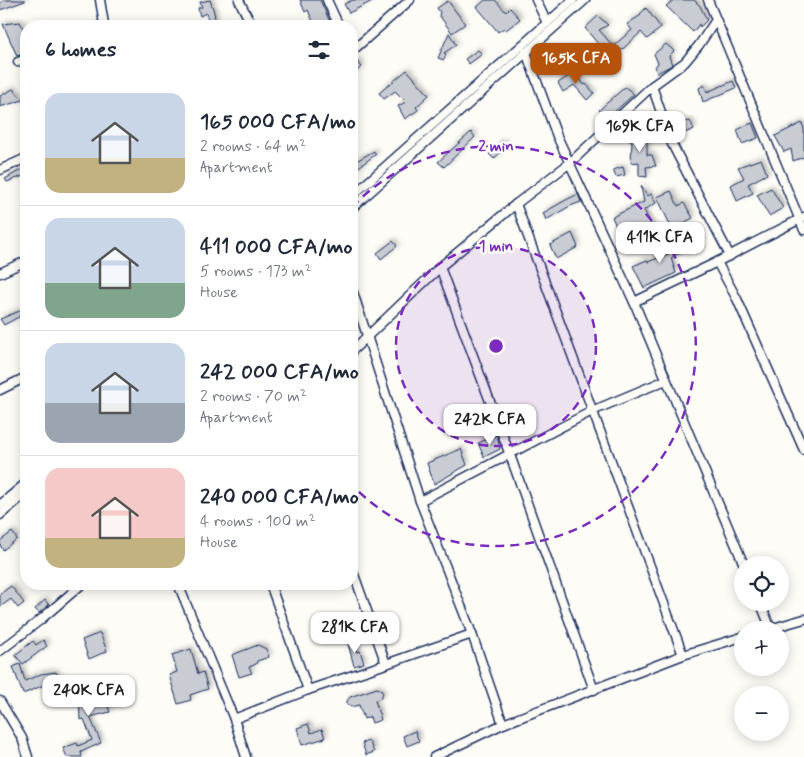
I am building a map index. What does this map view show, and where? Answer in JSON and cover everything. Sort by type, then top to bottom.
[{"type":"street","points":[[100,0],[103,20]]},
{"type":"street","points":[[239,0],[249,20]]},
{"type":"street","points":[[327,0],[335,20]]},
{"type":"street","points":[[358,46],[410,0]]},
{"type":"street","points":[[536,0],[547,23]]},
{"type":"street","points":[[358,190],[573,0]]},
{"type":"street","points":[[358,203],[585,0]]},
{"type":"street","points":[[708,0],[802,218],[804,230]]},
{"type":"street","points":[[358,346],[440,267],[516,204],[571,162],[652,86],[685,62],[716,20]]},
{"type":"street","points":[[526,52],[557,136],[571,162],[634,302],[740,556]]},
{"type":"street","points":[[652,86],[672,144],[730,256]]},
{"type":"street","points":[[0,170],[20,161]]},
{"type":"street","points":[[516,204],[683,655]]},
{"type":"street","points":[[634,302],[730,256],[802,218]]},
{"type":"street","points":[[717,262],[737,299],[804,450]]},
{"type":"street","points":[[0,273],[20,263]]},
{"type":"street","points":[[440,267],[594,690]]},
{"type":"street","points":[[358,307],[420,501],[472,634],[503,724]]},
{"type":"street","points":[[420,501],[592,411],[666,380]]},
{"type":"street","points":[[0,390],[20,381]]},
{"type":"street","points":[[0,506],[20,488]]},
{"type":"street","points":[[0,515],[20,498]]},
{"type":"street","points":[[358,586],[386,664]]},
{"type":"street","points":[[0,651],[75,590]]},
{"type":"street","points":[[180,590],[234,720],[246,757]]},
{"type":"street","points":[[272,590],[308,690]]},
{"type":"street","points":[[789,623],[804,619]]},
{"type":"street","points":[[234,720],[308,690],[472,634]]},
{"type":"street","points":[[434,757],[503,724],[683,655],[734,639]]},
{"type":"street","points":[[0,701],[22,738],[28,757]]},
{"type":"building","points":[[5,0],[25,1],[0,10],[0,3]]},
{"type":"building","points":[[210,0],[215,20],[208,20],[206,13],[200,16],[198,8],[202,7],[200,2]]},
{"type":"building","points":[[300,0],[320,0],[329,20],[312,20],[308,10],[305,12]]},
{"type":"building","points":[[353,0],[374,0],[349,13],[344,4]]},
{"type":"building","points":[[485,0],[495,0],[506,12],[510,8],[520,19],[506,30],[504,28],[498,32],[477,7]]},
{"type":"building","points":[[674,0],[694,0],[700,6],[707,20],[700,27],[699,24],[693,32],[666,6]]},
{"type":"building","points":[[448,1],[465,24],[452,33],[439,15],[440,12],[437,8]]},
{"type":"building","points":[[646,8],[661,28],[647,39],[641,32],[611,60],[585,28],[598,16],[608,25],[599,30],[613,46],[632,30],[627,24],[641,15]]},
{"type":"building","points":[[20,22],[20,55],[17,56],[3,24]]},
{"type":"building","points":[[449,33],[456,45],[444,53],[446,54],[444,60],[438,58]]},
{"type":"building","points":[[666,44],[674,51],[669,56],[672,65],[657,73],[655,67],[658,63],[654,54]]},
{"type":"building","points":[[478,50],[482,54],[469,64],[465,59]]},
{"type":"building","points":[[407,70],[429,95],[416,107],[418,110],[405,119],[398,106],[406,102],[395,91],[384,99],[379,93]]},
{"type":"building","points":[[575,72],[584,85],[586,84],[594,93],[587,100],[574,85],[563,92],[558,83]]},
{"type":"building","points":[[733,81],[736,88],[703,102],[699,88],[704,85],[707,92]]},
{"type":"building","points":[[625,87],[634,94],[603,122],[597,119],[602,113],[599,110]]},
{"type":"building","points":[[13,89],[20,97],[20,101],[0,107],[0,96]]},
{"type":"building","points":[[690,121],[694,129],[685,133],[681,123]]},
{"type":"building","points":[[752,123],[758,138],[742,144],[737,130]]},
{"type":"building","points":[[802,123],[804,129],[804,157],[793,161],[791,149],[784,152],[775,136]]},
{"type":"building","points":[[623,131],[647,137],[647,155],[652,155],[656,166],[646,167],[647,177],[639,176],[639,162],[631,163],[632,141],[625,139]]},
{"type":"building","points":[[471,132],[475,137],[444,167],[438,162]]},
{"type":"building","points":[[502,141],[506,146],[494,159],[489,154]]},
{"type":"building","points":[[374,151],[376,154],[358,168],[358,160]]},
{"type":"building","points":[[761,159],[767,174],[748,184],[753,193],[737,201],[731,185],[744,178],[738,167]]},
{"type":"building","points":[[623,167],[625,175],[616,177],[613,170]]},
{"type":"building","points":[[20,170],[20,177],[7,182],[5,179]]},
{"type":"building","points":[[641,186],[648,196],[651,194],[656,203],[644,210],[658,238],[627,251],[612,217],[644,202]]},
{"type":"building","points":[[771,188],[783,208],[769,216],[757,195]]},
{"type":"building","points":[[671,191],[678,206],[684,203],[693,218],[672,229],[657,197]]},
{"type":"building","points":[[578,194],[581,202],[546,220],[543,213]]},
{"type":"building","points":[[572,233],[578,247],[556,259],[550,245]]},
{"type":"building","points":[[678,235],[685,250],[671,258],[676,273],[644,288],[633,266],[668,254],[662,242]]},
{"type":"building","points":[[393,241],[397,246],[381,259],[377,253]]},
{"type":"building","points":[[20,311],[20,316],[4,325],[0,319]]},
{"type":"building","points":[[497,435],[500,449],[484,457],[478,443]]},
{"type":"building","points":[[461,449],[467,465],[434,484],[427,463]]},
{"type":"building","points":[[12,532],[17,539],[3,550],[0,541]]},
{"type":"building","points":[[11,586],[24,603],[18,608],[11,599],[0,607],[0,594]]},
{"type":"building","points":[[45,600],[49,605],[39,613],[35,609]]},
{"type":"building","points":[[100,633],[107,651],[89,659],[82,640]]},
{"type":"building","points":[[351,638],[357,652],[360,651],[364,663],[354,666],[347,640]]},
{"type":"building","points":[[43,640],[47,646],[23,664],[15,655],[33,641],[36,645]]},
{"type":"building","points":[[258,645],[266,649],[269,657],[257,661],[256,664],[249,667],[252,673],[239,677],[232,655]]},
{"type":"building","points":[[191,649],[198,674],[203,672],[208,689],[190,695],[191,700],[178,704],[169,675],[177,672],[172,655]]},
{"type":"building","points":[[20,664],[25,681],[41,674],[56,672],[60,681],[45,687],[44,685],[23,694],[13,667]]},
{"type":"building","points":[[99,683],[110,712],[90,717],[101,743],[81,752],[82,757],[67,757],[63,748],[77,743],[78,746],[92,740],[84,719],[80,720],[79,691]]},
{"type":"building","points":[[377,688],[383,693],[381,698],[375,700],[381,720],[372,723],[370,717],[364,719],[359,705],[351,707],[347,704],[347,701],[350,697]]},
{"type":"building","points":[[308,724],[311,733],[322,729],[325,738],[302,745],[297,728]]},
{"type":"building","points":[[415,731],[419,741],[407,746],[403,736]]},
{"type":"building","points":[[369,741],[374,752],[366,755],[362,743]]}]
